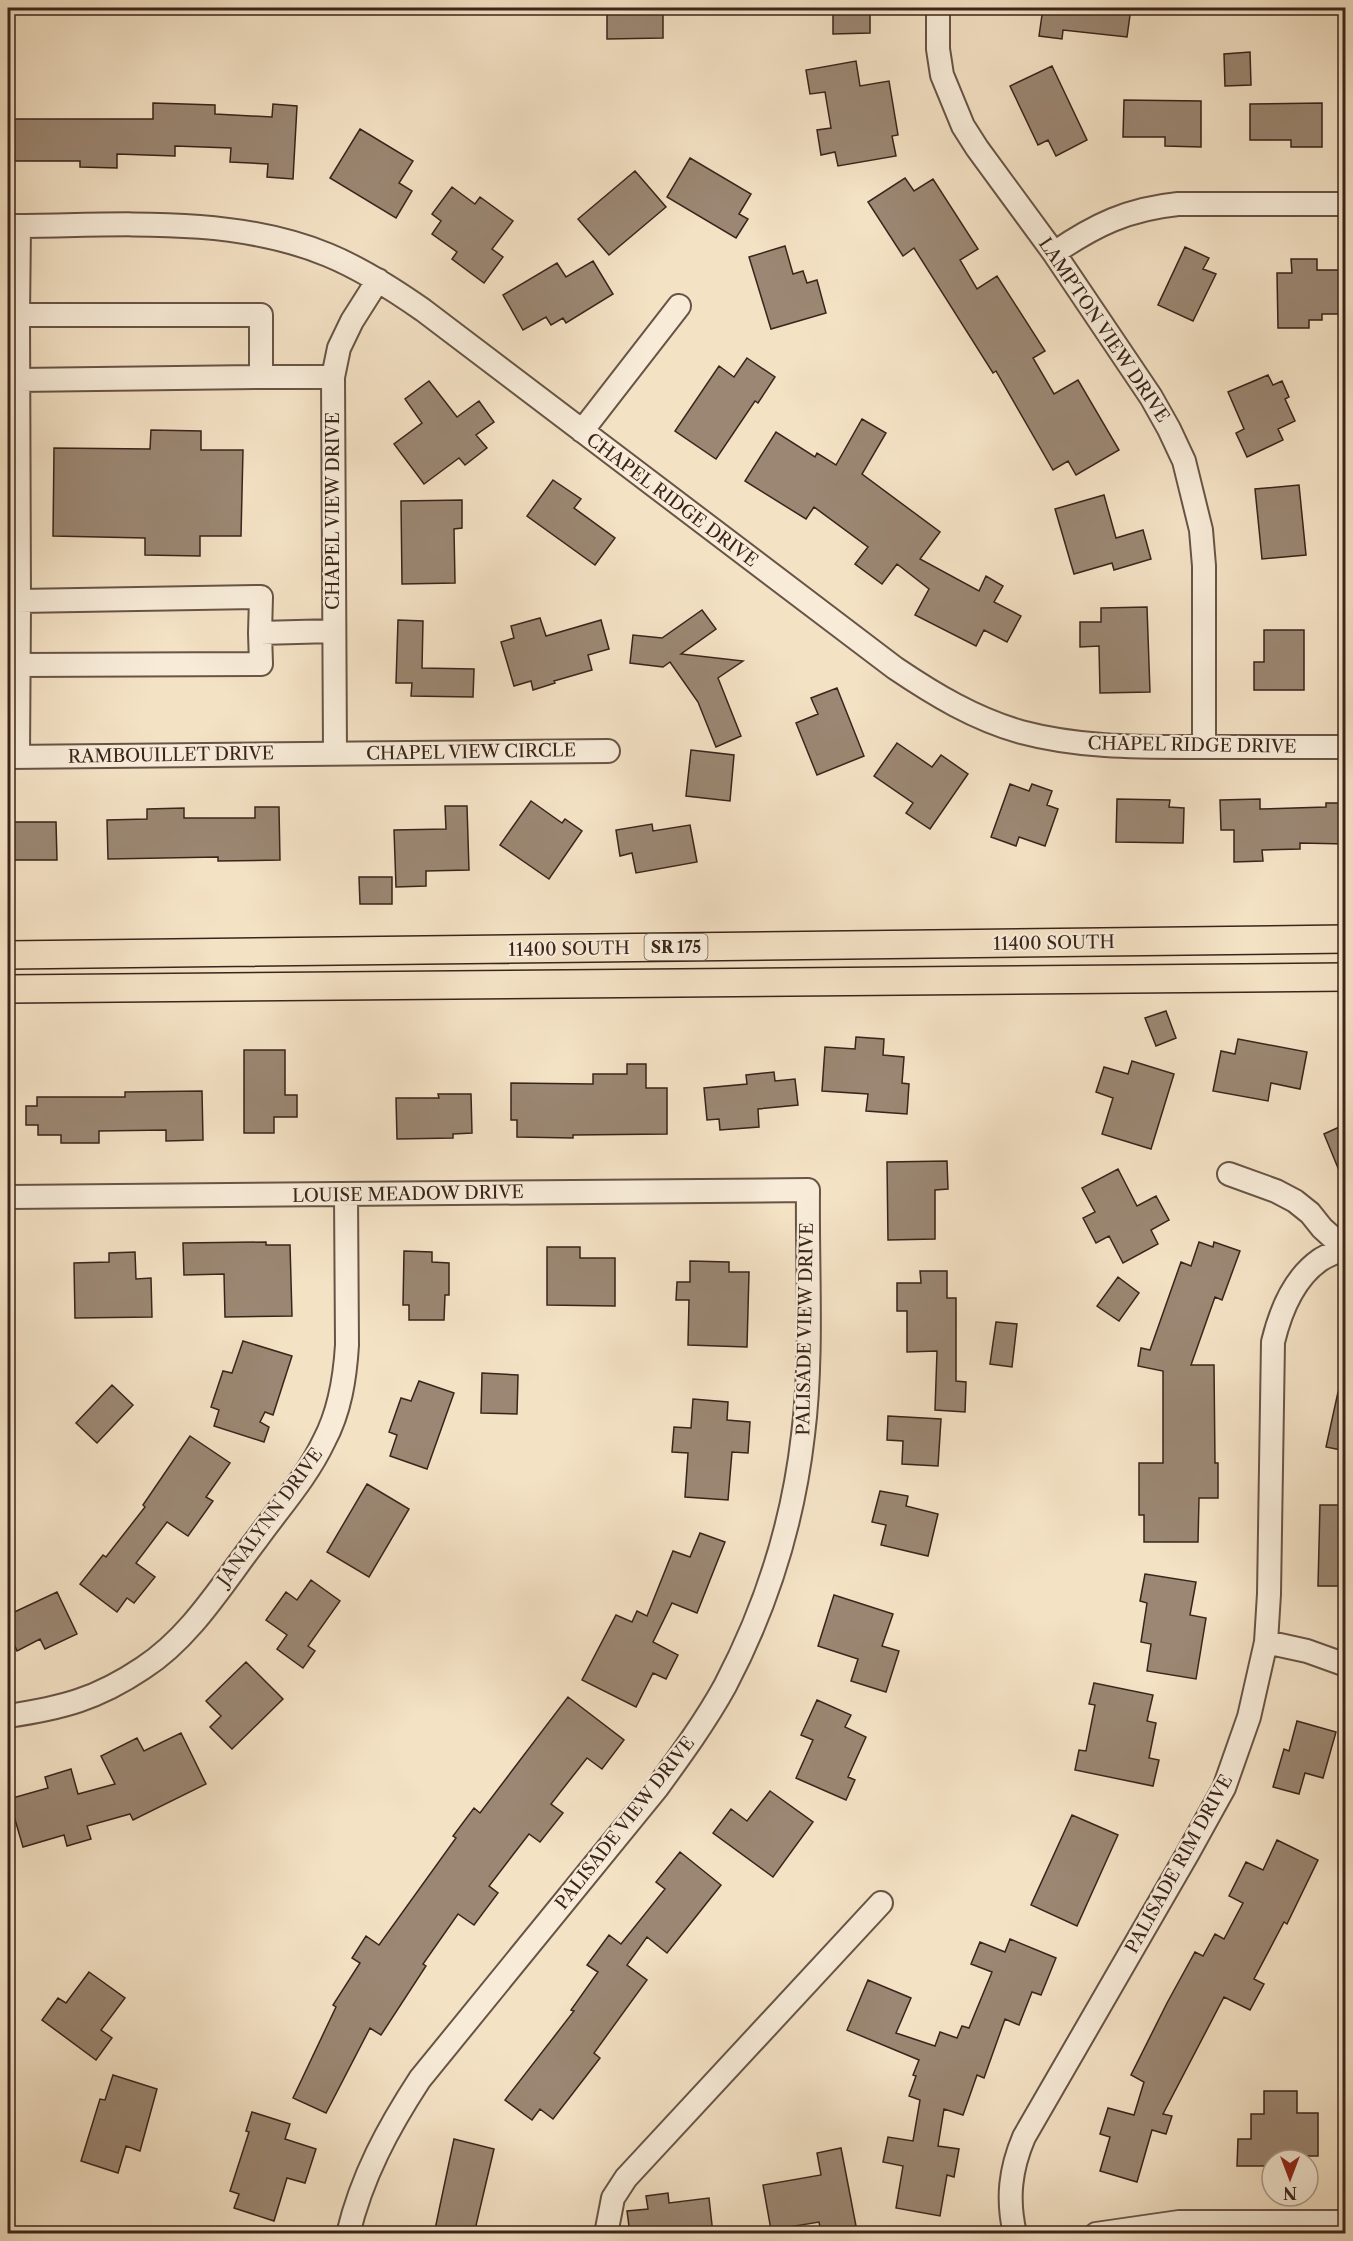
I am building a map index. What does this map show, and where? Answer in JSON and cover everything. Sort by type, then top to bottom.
[{"type":"main road","name":"11400 SOUTH","points":[[8,956],[1346,939]]},
{"type":"main road","name":"11400 SOUTH","points":[[8,989],[1346,977]]},
{"type":"street","name":"LAMPTON VIEW DRIVE","points":[[938,8],[938,49],[942,75],[963,126],[1054,253],[1151,397],[1184,461],[1201,531],[1204,566],[1204,747]]},
{"type":"street","points":[[1054,253],[1105,222],[1128,212],[1152,206],[1346,204]]},
{"type":"street","points":[[13,226],[18,315],[19,601],[13,757]]},
{"type":"street","name":"CHAPEL RIDGE DRIVE","points":[[13,226],[173,226],[226,229],[277,239],[328,255],[378,280],[423,310],[895,668],[934,694],[975,715],[1020,732],[1069,743],[1121,747],[1346,747]]},
{"type":"street","name":"CHAPEL VIEW DRIVE","points":[[335,753],[333,377],[339,348],[352,321],[378,280]]},
{"type":"street","points":[[582,432],[679,306]]},
{"type":"street","points":[[18,315],[261,315],[261,377]]},
{"type":"street","points":[[18,380],[333,377]]},
{"type":"street","points":[[18,665],[261,664],[261,597],[19,601]]},
{"type":"street","points":[[260,633],[334,631]]},
{"type":"street","name":"CHAPEL VIEW CIRCLE","points":[[335,753],[608,751]]},
{"type":"street","name":"RAMBOUILLET DRIVE","points":[[13,757],[335,753]]},
{"type":"street","points":[[1229,1174],[1276,1191],[1295,1201],[1345,1248]]},
{"type":"street","name":"LOUISE MEADOW DRIVE","points":[[8,1197],[808,1190]]},
{"type":"street","name":"PALISADE VIEW DRIVE","points":[[348,2234],[368,2171],[391,2123],[420,2079],[657,1788],[692,1740],[725,1686],[752,1627],[776,1566],[793,1502],[803,1434],[807,1365],[808,1190]]},
{"type":"street","name":"JANALYNN DRIVE","points":[[8,1716],[51,1708],[101,1693],[145,1667],[165,1652],[201,1613],[313,1462],[334,1418],[345,1370],[346,1194]]},
{"type":"street","name":"PALISADE RIM DRIVE","points":[[1015,2234],[1010,2203],[1010,2180],[1024,2137],[1224,1788],[1249,1717],[1266,1642],[1271,1555],[1273,1342],[1277,1322],[1294,1289],[1319,1261],[1345,1248]]},
{"type":"street","points":[[1266,1642],[1307,1651],[1346,1665]]},
{"type":"street","points":[[606,2234],[613,2198],[626,2178],[881,1903]]},
{"type":"street","points":[[1096,2234],[1179,2222],[1222,2228],[1346,2222]]},
{"type":"building","points":[[607,8],[663,8],[663,38],[607,39]]},
{"type":"building","points":[[833,8],[870,8],[870,33],[833,34]]},
{"type":"building","points":[[1043,8],[1131,8],[1127,37],[1063,30],[1062,39],[1039,36]]},
{"type":"building","points":[[1250,52],[1251,85],[1225,86],[1224,54]]},
{"type":"building","points":[[856,61],[860,86],[889,81],[898,135],[892,136],[896,156],[838,166],[835,152],[821,155],[817,130],[831,128],[825,92],[810,94],[806,70]]},
{"type":"building","points":[[1052,66],[1087,140],[1056,156],[1048,140],[1038,145],[1010,86]]},
{"type":"building","points":[[1124,100],[1201,101],[1201,147],[1165,146],[1165,137],[1123,137]]},
{"type":"building","points":[[153,103],[215,105],[215,114],[272,117],[273,104],[297,106],[293,179],[267,177],[268,164],[230,162],[231,148],[175,146],[175,156],[117,154],[117,168],[80,167],[80,161],[8,161],[8,119],[153,119]]},
{"type":"building","points":[[1322,103],[1322,147],[1291,147],[1291,140],[1250,140],[1250,104]]},
{"type":"building","points":[[360,129],[413,161],[399,183],[412,191],[396,218],[330,178]]},
{"type":"building","points":[[690,158],[751,194],[739,214],[748,219],[736,238],[667,197]]},
{"type":"building","points":[[635,171],[666,207],[609,255],[578,219]]},
{"type":"building","points":[[905,178],[914,191],[933,179],[978,249],[960,260],[977,289],[997,276],[1045,351],[1033,358],[1054,394],[1078,380],[1119,450],[1076,475],[1068,461],[1053,470],[996,371],[993,373],[914,248],[903,256],[868,202]]},
{"type":"building","points":[[452,187],[475,204],[480,197],[513,221],[492,249],[503,257],[484,283],[452,259],[457,252],[432,234],[441,221],[432,214]]},
{"type":"building","points":[[785,246],[793,274],[803,271],[807,283],[817,280],[826,313],[771,329],[749,257]]},
{"type":"building","points":[[1185,247],[1209,258],[1203,269],[1216,274],[1193,321],[1158,305]]},
{"type":"building","points":[[1291,259],[1317,259],[1317,270],[1346,270],[1346,314],[1322,314],[1322,320],[1309,320],[1309,328],[1278,328],[1277,273],[1292,273]]},
{"type":"building","points":[[593,261],[613,294],[566,323],[563,318],[551,325],[546,317],[523,330],[503,295],[557,263],[566,277]]},
{"type":"building","points":[[747,358],[775,377],[758,403],[755,401],[716,459],[675,431],[719,366],[734,377]]},
{"type":"building","points":[[1268,375],[1273,385],[1282,381],[1289,397],[1285,399],[1295,421],[1278,429],[1283,440],[1247,457],[1236,433],[1244,429],[1228,392]]},
{"type":"building","points":[[429,381],[457,417],[479,401],[494,422],[476,435],[487,448],[465,465],[459,458],[424,484],[394,444],[422,423],[405,399]]},
{"type":"building","points":[[862,419],[886,433],[862,474],[940,532],[920,559],[979,591],[986,576],[1003,586],[994,602],[1021,616],[1007,642],[984,630],[976,646],[915,615],[929,589],[897,564],[882,584],[855,564],[868,547],[814,507],[806,519],[745,481],[776,432],[815,457],[817,453],[836,465]]},
{"type":"building","points":[[151,430],[201,431],[201,450],[243,450],[241,536],[200,536],[200,556],[145,555],[145,538],[53,536],[54,448],[150,449]]},
{"type":"building","points":[[553,480],[581,499],[574,508],[615,538],[595,565],[527,516]]},
{"type":"building","points":[[1299,485],[1306,555],[1262,559],[1255,489]]},
{"type":"building","points":[[1104,495],[1116,538],[1143,530],[1151,559],[1114,570],[1112,563],[1074,574],[1055,509]]},
{"type":"building","points":[[462,500],[462,528],[454,529],[455,583],[402,584],[401,501]]},
{"type":"building","points":[[1147,607],[1150,692],[1100,693],[1099,646],[1080,647],[1080,622],[1101,622],[1101,608]]},
{"type":"building","points":[[702,610],[716,629],[681,654],[743,661],[718,678],[741,736],[716,747],[698,702],[670,662],[663,667],[630,663],[633,635],[662,638]]},
{"type":"building","points":[[540,618],[546,636],[601,620],[609,649],[588,655],[592,670],[533,690],[531,681],[514,686],[501,642],[514,638],[511,626]]},
{"type":"building","points":[[398,620],[423,621],[422,668],[474,669],[473,697],[411,696],[412,683],[396,683]]},
{"type":"building","points":[[1264,630],[1304,630],[1304,690],[1254,690],[1254,662],[1264,662]]},
{"type":"building","points":[[837,688],[864,756],[817,775],[796,723],[818,714],[811,698]]},
{"type":"building","points":[[897,743],[932,767],[941,755],[968,774],[930,829],[906,813],[913,803],[874,776]]},
{"type":"building","points":[[691,750],[734,755],[730,801],[686,796]]},
{"type":"building","points":[[1010,784],[1029,791],[1032,784],[1052,791],[1047,805],[1058,809],[1045,846],[1019,837],[1016,846],[991,837]]},
{"type":"building","points":[[1117,799],[1170,800],[1169,807],[1184,808],[1183,843],[1116,842]]},
{"type":"building","points":[[1260,799],[1260,809],[1326,807],[1326,803],[1346,803],[1346,844],[1300,843],[1300,849],[1262,850],[1263,861],[1234,862],[1234,830],[1221,830],[1220,800]]},
{"type":"building","points":[[531,801],[562,823],[565,819],[582,831],[549,879],[500,845]]},
{"type":"building","points":[[445,806],[467,806],[469,870],[426,871],[426,886],[396,887],[394,830],[446,829]]},
{"type":"building","points":[[255,807],[279,807],[280,860],[218,861],[218,857],[108,859],[107,820],[147,819],[147,809],[184,808],[184,818],[255,818]]},
{"type":"building","points":[[8,822],[56,822],[57,860],[8,860]]},
{"type":"building","points":[[652,824],[653,831],[690,825],[697,862],[636,873],[632,853],[620,856],[616,830]]},
{"type":"building","points":[[359,877],[392,877],[392,904],[360,904]]},
{"type":"building","points":[[1166,1011],[1176,1038],[1156,1046],[1145,1018]]},
{"type":"building","points":[[856,1037],[884,1039],[883,1055],[904,1057],[902,1083],[909,1084],[907,1114],[866,1111],[868,1094],[822,1091],[825,1047],[855,1049]]},
{"type":"building","points":[[1238,1039],[1307,1052],[1300,1089],[1271,1083],[1268,1101],[1213,1091],[1221,1051],[1235,1054]]},
{"type":"building","points":[[244,1050],[285,1050],[285,1095],[297,1095],[297,1117],[274,1117],[274,1133],[244,1133]]},
{"type":"building","points":[[1132,1061],[1174,1074],[1151,1149],[1102,1134],[1113,1098],[1096,1092],[1104,1067],[1128,1074]]},
{"type":"building","points":[[627,1064],[646,1064],[646,1088],[667,1088],[667,1134],[573,1135],[573,1138],[517,1137],[517,1120],[511,1120],[511,1083],[593,1084],[593,1074],[627,1074]]},
{"type":"building","points":[[774,1072],[775,1081],[795,1079],[798,1105],[758,1109],[759,1127],[720,1130],[719,1119],[707,1120],[704,1088],[747,1084],[746,1075]]},
{"type":"building","points":[[202,1091],[203,1140],[166,1141],[166,1130],[99,1131],[99,1143],[61,1143],[61,1135],[38,1135],[38,1125],[26,1125],[26,1106],[37,1106],[37,1097],[125,1097],[125,1092]]},
{"type":"building","points":[[438,1094],[471,1094],[472,1133],[453,1134],[453,1138],[397,1139],[396,1098],[439,1098]]},
{"type":"building","points":[[1346,1124],[1346,1185],[1345,1185],[1324,1134]]},
{"type":"building","points":[[947,1161],[948,1189],[935,1190],[935,1239],[888,1240],[887,1162]]},
{"type":"building","points":[[1118,1169],[1137,1206],[1156,1196],[1169,1220],[1151,1230],[1158,1244],[1123,1263],[1109,1236],[1096,1243],[1083,1218],[1095,1212],[1082,1188]]},
{"type":"building","points":[[266,1242],[266,1245],[290,1245],[292,1316],[225,1317],[224,1274],[184,1275],[183,1243]]},
{"type":"building","points":[[1199,1242],[1213,1247],[1214,1242],[1240,1251],[1222,1300],[1215,1297],[1191,1365],[1214,1365],[1215,1463],[1218,1463],[1218,1498],[1199,1498],[1198,1542],[1144,1542],[1144,1515],[1139,1515],[1139,1463],[1163,1463],[1163,1371],[1138,1366],[1141,1348],[1150,1350],[1181,1262],[1191,1266]]},
{"type":"building","points":[[547,1247],[580,1247],[580,1258],[615,1258],[615,1306],[547,1305]]},
{"type":"building","points":[[404,1251],[432,1252],[432,1262],[449,1263],[449,1295],[445,1295],[444,1320],[409,1320],[409,1305],[403,1305]]},
{"type":"building","points":[[135,1252],[136,1279],[151,1278],[152,1317],[75,1318],[74,1263],[109,1262],[109,1253]]},
{"type":"building","points":[[690,1261],[729,1262],[729,1272],[749,1272],[747,1347],[688,1345],[689,1300],[676,1300],[677,1282],[690,1282]]},
{"type":"building","points":[[920,1271],[947,1271],[947,1298],[956,1298],[956,1381],[966,1382],[965,1412],[935,1410],[937,1351],[907,1352],[907,1311],[897,1311],[897,1283],[921,1283]]},
{"type":"building","points":[[1118,1277],[1139,1293],[1119,1321],[1097,1306]]},
{"type":"building","points":[[996,1322],[1017,1324],[1012,1367],[990,1364]]},
{"type":"building","points":[[243,1341],[292,1356],[273,1415],[265,1412],[260,1422],[269,1427],[264,1442],[214,1426],[219,1410],[211,1407],[223,1371],[232,1373]]},
{"type":"building","points":[[482,1373],[518,1375],[517,1414],[481,1413]]},
{"type":"building","points":[[419,1381],[454,1393],[427,1469],[390,1456],[397,1435],[389,1432],[401,1398],[411,1401]]},
{"type":"building","points":[[112,1385],[133,1405],[97,1443],[76,1423]]},
{"type":"building","points":[[1338,1392],[1346,1393],[1346,1451],[1326,1447]]},
{"type":"building","points":[[693,1399],[728,1402],[727,1420],[750,1422],[748,1453],[732,1452],[728,1500],[685,1497],[688,1453],[672,1452],[674,1427],[691,1428]]},
{"type":"building","points":[[888,1416],[941,1419],[938,1466],[902,1464],[903,1441],[887,1440]]},
{"type":"building","points":[[190,1436],[230,1463],[206,1497],[213,1501],[188,1536],[167,1522],[136,1563],[155,1577],[134,1603],[127,1598],[117,1612],[80,1584],[103,1555],[106,1557],[145,1507],[143,1505]]},
{"type":"building","points":[[367,1484],[409,1509],[369,1577],[327,1552]]},
{"type":"building","points":[[880,1491],[908,1496],[906,1506],[938,1514],[928,1556],[881,1545],[886,1525],[872,1522]]},
{"type":"building","points":[[1320,1505],[1346,1505],[1346,1586],[1318,1586]]},
{"type":"building","points":[[700,1533],[725,1542],[697,1613],[672,1603],[653,1642],[678,1655],[666,1679],[653,1673],[636,1707],[582,1680],[616,1615],[632,1622],[637,1611],[647,1616],[673,1551],[690,1557]]},
{"type":"building","points":[[1145,1574],[1196,1582],[1190,1615],[1206,1618],[1196,1679],[1147,1671],[1151,1644],[1141,1642],[1147,1603],[1140,1601]]},
{"type":"building","points":[[311,1580],[340,1601],[308,1646],[315,1651],[303,1668],[277,1649],[287,1635],[266,1620],[286,1592],[297,1600]]},
{"type":"building","points":[[57,1592],[77,1634],[45,1649],[40,1639],[17,1651],[8,1630],[8,1615]]},
{"type":"building","points":[[834,1595],[893,1614],[882,1646],[899,1651],[886,1692],[851,1681],[858,1659],[818,1646]]},
{"type":"building","points":[[246,1662],[283,1699],[232,1749],[210,1727],[221,1716],[206,1701]]},
{"type":"building","points":[[1094,1683],[1153,1695],[1147,1721],[1156,1723],[1149,1758],[1159,1760],[1153,1786],[1075,1770],[1079,1750],[1086,1751],[1095,1705],[1089,1704]]},
{"type":"building","points":[[568,1697],[624,1740],[602,1769],[587,1758],[551,1804],[563,1813],[540,1842],[529,1834],[489,1886],[498,1893],[474,1925],[458,1914],[423,1964],[426,1966],[381,2035],[370,2028],[326,2113],[293,2098],[336,2007],[333,2005],[360,1963],[352,1958],[366,1936],[379,1945],[456,1838],[453,1836],[474,1808],[480,1813]]},
{"type":"building","points":[[817,1700],[851,1715],[845,1727],[866,1737],[848,1777],[855,1780],[846,1800],[796,1778],[813,1740],[801,1735]]},
{"type":"building","points":[[1297,1721],[1336,1732],[1323,1778],[1305,1773],[1299,1794],[1273,1787],[1284,1749],[1289,1751]]},
{"type":"building","points":[[181,1733],[206,1784],[133,1820],[130,1814],[87,1826],[91,1839],[67,1846],[64,1835],[23,1847],[9,1799],[48,1788],[45,1777],[71,1769],[78,1794],[115,1784],[101,1756],[137,1738],[144,1751]]},
{"type":"building","points":[[770,1791],[813,1822],[773,1877],[713,1833],[731,1809],[747,1821]]},
{"type":"building","points":[[1072,1815],[1118,1835],[1077,1926],[1031,1905]]},
{"type":"building","points":[[1277,1840],[1318,1860],[1287,1924],[1284,1922],[1254,1979],[1264,1984],[1250,2010],[1224,1997],[1163,2114],[1172,2116],[1166,2134],[1152,2130],[1137,2182],[1100,2171],[1110,2137],[1100,2134],[1108,2108],[1134,2115],[1144,2082],[1131,2075],[1167,2003],[1195,1952],[1203,1956],[1215,1934],[1224,1939],[1243,1903],[1229,1896],[1246,1862],[1263,1870]]},
{"type":"building","points":[[680,1852],[721,1885],[667,1953],[647,1937],[627,1965],[647,1980],[594,2053],[600,2058],[553,2119],[540,2109],[532,2120],[505,2100],[574,2011],[571,2010],[598,1972],[587,1965],[609,1935],[621,1944],[665,1889],[656,1882]]},
{"type":"building","points":[[1010,1939],[1056,1958],[1041,1995],[1032,1992],[1019,2025],[1005,2019],[984,2078],[977,2075],[963,2115],[944,2109],[938,2146],[959,2149],[954,2177],[947,2175],[940,2216],[896,2208],[903,2166],[883,2162],[888,2137],[913,2141],[920,2100],[909,2096],[919,2060],[847,2030],[868,1980],[911,1998],[896,2033],[935,2046],[940,2032],[957,2038],[962,2026],[969,2028],[992,1972],[971,1964],[980,1942],[1005,1952]]},
{"type":"building","points":[[89,1972],[125,1998],[101,2030],[112,2038],[96,2060],[42,2020],[58,1998],[66,2003]]},
{"type":"building","points":[[113,2075],[157,2089],[140,2151],[126,2146],[118,2173],[81,2161],[100,2099],[105,2100]]},
{"type":"building","points":[[1264,2091],[1297,2091],[1297,2113],[1318,2113],[1318,2148],[1260,2148],[1260,2166],[1237,2166],[1238,2139],[1251,2139],[1251,2114],[1264,2114]]},
{"type":"building","points":[[252,2112],[290,2124],[285,2139],[316,2149],[305,2183],[287,2178],[274,2221],[234,2208],[239,2194],[230,2191],[249,2132],[246,2131]]},
{"type":"building","points":[[454,2139],[494,2149],[474,2234],[434,2234]]},
{"type":"building","points":[[841,2148],[856,2226],[821,2232],[819,2222],[771,2230],[763,2185],[821,2175],[817,2153]]},
{"type":"building","points":[[668,2193],[669,2203],[709,2198],[713,2234],[630,2234],[627,2211],[648,2209],[646,2196]]}]
